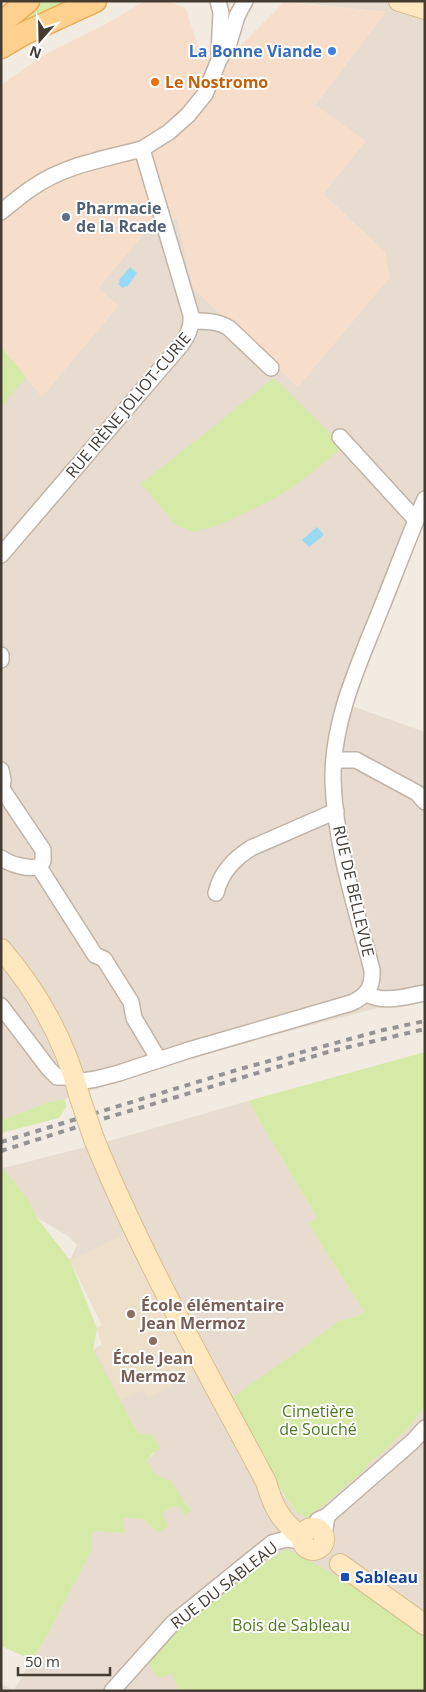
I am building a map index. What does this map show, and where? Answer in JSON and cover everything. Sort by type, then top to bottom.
[{"type":"main road","points":[[1,9],[12,1]]},
{"type":"main road","points":[[1,22],[28,1]]},
{"type":"main road","points":[[1,46],[96,1]]},
{"type":"street","points":[[218,1],[221,12],[219,60]]},
{"type":"street","points":[[1,212],[33,187],[62,171],[92,161],[142,149],[169,132],[205,94],[245,1]]},
{"type":"street","points":[[399,1],[425,9]]},
{"type":"street","name":"RUE IRÈNE JOLIOT-CURIE","points":[[1,555],[181,345],[188,334],[192,321],[142,149]]},
{"type":"street","points":[[192,321],[219,322],[224,324],[271,368]]},
{"type":"street","points":[[340,437],[416,520]]},
{"type":"street","name":"RUE DE BELLEVUE","points":[[367,994],[371,985],[372,970],[343,852],[336,811],[333,781],[335,742],[346,698],[425,499]]},
{"type":"street","points":[[1,655],[1,660]]},
{"type":"street","points":[[334,760],[356,760],[417,793],[425,802]]},
{"type":"street","points":[[1,770],[2,789],[43,850],[43,861],[40,867]]},
{"type":"street","points":[[216,892],[221,877],[251,848],[336,811]]},
{"type":"street","points":[[1,858],[7,862],[33,868],[40,867]]},
{"type":"street","points":[[40,867],[95,955],[104,959],[130,1002],[134,1018],[159,1060]]},
{"type":"street","points":[[1,949],[44,1009],[67,1055],[94,1139],[119,1197],[173,1308],[266,1482],[277,1494],[292,1519],[315,1535],[327,1559],[340,1564],[425,1625]]},
{"type":"street","points":[[78,1089],[83,1081],[96,1079],[351,1003],[367,994],[375,999],[387,1000],[425,993]]},
{"type":"street","points":[[1,1006],[49,1069],[57,1077],[66,1077],[78,1089]]},
{"type":"street","points":[[315,1535],[425,1428]]},
{"type":"street","name":"RUE DU SABLEAU","points":[[112,1691],[173,1622],[272,1543],[315,1535]]},
{"type":"shaded area","points":[[145,1],[168,1],[186,9],[202,60],[240,46],[284,2],[386,12],[315,105],[366,141],[323,194],[385,252],[390,277],[298,387],[193,288],[177,218],[150,227],[98,288],[118,306],[42,397],[1,348],[1,85],[42,56],[104,25]]},
{"type":"shaded area","points":[[284,1],[425,1],[425,513],[349,705],[425,732],[425,1000],[381,1007],[199,1055],[65,1099],[49,1102],[5,1119],[1,1114],[1,348],[42,396],[118,306],[98,288],[149,227],[177,218],[193,288],[298,387],[385,252],[323,194],[365,141],[315,105],[385,12]],"holes":[[[274,378],[192,532],[176,525]]]},
{"type":"shaded area","points":[[248,1101],[317,1218],[308,1223],[364,1312],[356,1317],[338,1321],[232,1399],[282,1493],[299,1516],[301,1514],[307,1519],[361,1473],[371,1461],[379,1456],[411,1425],[425,1406],[425,1691],[1,1691],[1,1684],[14,1690],[47,1636],[91,1551],[93,1531],[125,1533],[123,1518],[143,1519],[156,1532],[162,1514],[171,1507],[179,1506],[192,1510],[165,1480],[152,1471],[147,1461],[159,1448],[153,1436],[137,1432],[93,1350],[102,1344],[97,1329],[102,1325],[70,1260],[77,1245],[68,1236],[36,1217],[30,1202],[3,1168],[106,1142]]},
{"type":"shaded area","name":"École élémentaire Jean Mermoz","points":[[127,1233],[173,1330],[198,1371],[148,1398],[143,1390],[121,1400],[96,1350],[102,1344],[97,1329],[102,1325],[70,1260]]},
{"type":"green space","points":[[40,1],[77,1],[1,33]]},
{"type":"green space","points":[[1,347],[26,377],[1,407]]},
{"type":"green space","points":[[274,378],[344,447],[294,486],[273,499],[219,525],[192,532],[176,525],[141,484]]},
{"type":"green space","name":"Cimetière de Souché","points":[[425,1052],[425,1406],[411,1425],[379,1456],[371,1461],[361,1473],[307,1519],[301,1514],[299,1516],[271,1474],[232,1398],[338,1321],[356,1317],[364,1312],[308,1223],[317,1218],[248,1101]]},
{"type":"green space","points":[[65,1099],[66,1107],[59,1118],[1,1133],[1,1114],[5,1119],[49,1102]]},
{"type":"green space","points":[[3,1168],[30,1202],[36,1217],[70,1260],[97,1329],[93,1350],[137,1432],[153,1436],[160,1449],[152,1454],[147,1461],[149,1465],[159,1476],[171,1481],[185,1503],[192,1510],[184,1515],[179,1506],[171,1507],[162,1514],[168,1526],[160,1532],[156,1532],[143,1519],[123,1518],[125,1533],[93,1531],[91,1551],[47,1636],[32,1660],[1,1646],[1,1169]]},
{"type":"green space","name":"Bois de Sableau","points":[[286,1549],[340,1578],[425,1636],[425,1691],[179,1691],[172,1674],[158,1678],[147,1662],[175,1629],[208,1602]]},
{"type":"water","points":[[130,267],[137,273],[127,287],[123,288],[118,284],[119,280]]},
{"type":"water","points":[[317,527],[324,535],[309,547],[302,540]]},
{"type":"railway","points":[[1,1142],[240,1069],[383,1030],[425,1021]]},
{"type":"railway","points":[[1,1151],[328,1052],[425,1029]]},
{"type":"place","name":"La Bonne Viande","points":[[332,51]]},
{"type":"place","name":"Le Nostromo","points":[[155,82]]},
{"type":"place","name":"Pharmacie de la Rcade","points":[[66,217]]},
{"type":"place","name":"École élémentaire Jean Mermoz","points":[[131,1314]]},
{"type":"place","name":"École Jean Mermoz","points":[[153,1341]]},
{"type":"place","name":"Sableau","points":[[345,1577]]}]
